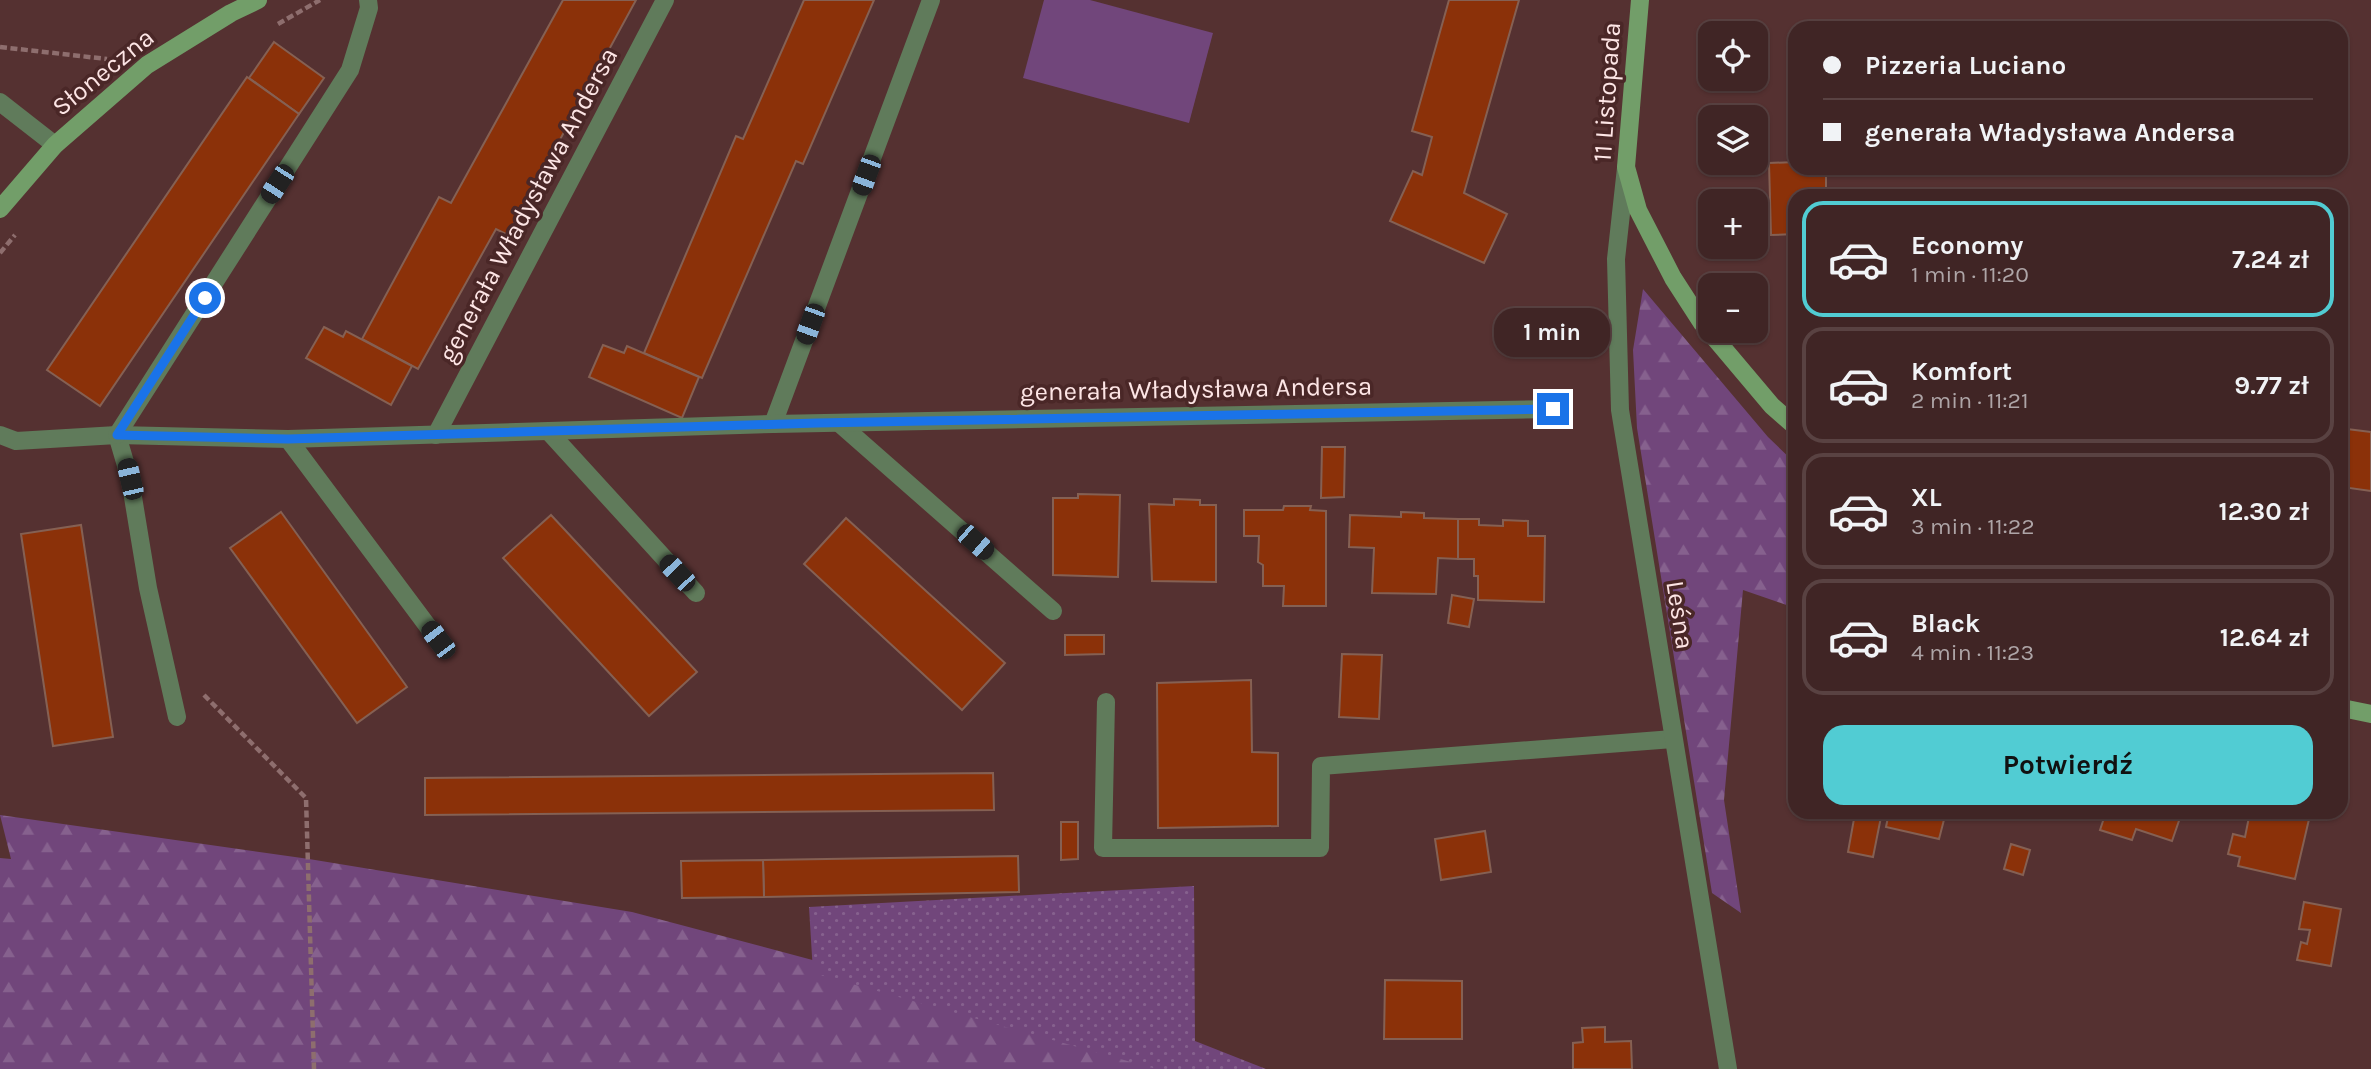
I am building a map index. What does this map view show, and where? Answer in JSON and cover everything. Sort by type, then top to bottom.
[{"type":"main road","name":"Słoneczna","points":[[0,209],[55,145],[147,65],[231,13],[258,0]]},
{"type":"main road","name":"11 Listopada","points":[[1640,0],[1626,167],[1638,210],[1673,278],[1702,323],[1772,407],[1788,420]]},
{"type":"main road","points":[[2348,709],[2371,714]]},
{"type":"street","points":[[177,717],[148,588],[130,479],[117,435],[350,70],[369,8],[368,0]]},
{"type":"street","name":"generała Władysława Andersa","points":[[436,435],[665,0]]},
{"type":"street","points":[[773,424],[931,0]]},
{"type":"street","points":[[0,102],[55,145]]},
{"type":"street","name":"Leśna","points":[[1626,167],[1616,260],[1620,410],[1728,1069]]},
{"type":"street","name":"generała Władysława Andersa","points":[[0,435],[16,441],[117,435],[288,439],[773,424],[1553,409]]},
{"type":"street","points":[[839,423],[1053,611]]},
{"type":"street","points":[[549,432],[696,593]]},
{"type":"street","points":[[288,439],[438,640]]},
{"type":"street","points":[[1106,702],[1102,848],[1320,848],[1321,766],[1674,740]]},
{"type":"path","points":[[271,27],[320,0]]},
{"type":"path","points":[[0,47],[109,59]]},
{"type":"path","points":[[0,253],[17,233]]},
{"type":"path","points":[[202,693],[306,798],[314,1069]]},
{"type":"green space","points":[[1044,0],[1090,0],[1213,33],[1189,123],[1023,78]]},
{"type":"green space","points":[[1643,289],[1768,437],[1788,456],[1788,606],[1743,590],[1724,800],[1741,913],[1712,893],[1637,428],[1633,350]]},
{"type":"green space","points":[[0,815],[309,859],[632,912],[820,962],[820,975],[1156,1069],[0,1069],[0,858],[11,859]]},
{"type":"green space","points":[[1194,886],[1195,1041],[1266,1069],[1104,1069],[814,989],[809,907]]},
{"type":"building","points":[[563,0],[636,0],[508,235],[496,229],[418,369],[362,339],[439,197],[451,203]]},
{"type":"building","points":[[804,0],[874,0],[803,164],[796,161],[702,378],[644,353],[736,136],[743,139]]},
{"type":"building","points":[[1449,0],[1519,0],[1464,193],[1507,214],[1484,263],[1390,221],[1413,171],[1422,175],[1432,137],[1412,131]]},
{"type":"building","points":[[274,42],[324,78],[299,114],[249,78]]},
{"type":"building","points":[[247,77],[299,114],[100,406],[47,370]]},
{"type":"building","points":[[1788,162],[1788,175],[1826,175],[1826,189],[1788,189],[1788,234],[1771,235],[1769,163]]},
{"type":"building","points":[[324,327],[343,337],[346,331],[412,366],[391,405],[306,358]]},
{"type":"building","points":[[603,345],[624,353],[627,346],[699,377],[682,418],[589,377]]},
{"type":"building","points":[[2348,429],[2371,432],[2371,491],[2348,488]]},
{"type":"building","points":[[1322,447],[1345,447],[1344,497],[1321,498]]},
{"type":"building","points":[[1078,494],[1120,495],[1118,577],[1053,575],[1053,498],[1078,498]]},
{"type":"building","points":[[1174,499],[1200,500],[1200,505],[1216,505],[1216,582],[1152,581],[1149,504],[1174,505]]},
{"type":"building","points":[[1284,506],[1311,506],[1310,510],[1326,511],[1326,606],[1283,606],[1284,586],[1263,586],[1263,565],[1258,562],[1259,536],[1244,536],[1244,510],[1283,510]]},
{"type":"building","points":[[281,512],[407,687],[357,723],[230,548]]},
{"type":"building","points":[[1401,512],[1424,513],[1424,518],[1458,519],[1458,559],[1438,558],[1436,594],[1372,593],[1374,548],[1349,547],[1350,515],[1401,517]]},
{"type":"building","points":[[551,515],[697,672],[649,716],[503,558]]},
{"type":"building","points":[[846,518],[1005,663],[962,710],[804,564]]},
{"type":"building","points":[[1458,519],[1479,519],[1479,525],[1503,526],[1503,520],[1528,521],[1528,536],[1545,536],[1544,602],[1478,600],[1478,576],[1474,576],[1474,559],[1458,559]]},
{"type":"building","points":[[81,525],[113,737],[53,746],[21,534]]},
{"type":"building","points":[[1452,595],[1474,599],[1469,627],[1448,623]]},
{"type":"building","points":[[1065,635],[1104,635],[1104,654],[1065,655]]},
{"type":"building","points":[[1342,654],[1382,655],[1379,719],[1339,717]]},
{"type":"building","points":[[1251,680],[1252,752],[1278,753],[1278,826],[1158,828],[1157,683]]},
{"type":"building","points":[[993,773],[994,810],[425,815],[425,778]]},
{"type":"building","points":[[1854,819],[1881,819],[1873,857],[1848,852]]},
{"type":"building","points":[[1888,819],[1944,819],[1939,839],[1886,827]]},
{"type":"building","points":[[2104,819],[2180,819],[2172,841],[2136,829],[2132,840],[2100,830]]},
{"type":"building","points":[[2249,819],[2309,819],[2295,879],[2238,866],[2240,857],[2228,854],[2233,834],[2245,837]]},
{"type":"building","points":[[1061,822],[1078,822],[1078,859],[1061,860]]},
{"type":"building","points":[[1485,831],[1491,872],[1441,880],[1435,839]]},
{"type":"building","points":[[2011,844],[2030,850],[2023,875],[2004,869]]},
{"type":"building","points":[[1018,856],[1019,892],[764,897],[763,860]]},
{"type":"building","points":[[763,860],[764,897],[682,898],[681,861]]},
{"type":"building","points":[[2304,902],[2341,909],[2331,966],[2297,960],[2301,942],[2307,944],[2310,930],[2299,929]]},
{"type":"building","points":[[1385,980],[1462,981],[1462,1039],[1384,1039]]},
{"type":"building","points":[[1605,1027],[1605,1042],[1631,1041],[1632,1069],[1573,1069],[1573,1043],[1583,1042],[1582,1028]]},
{"type":"route","points":[[205,298],[117,435],[288,439],[817,423],[1553,409]]}]
